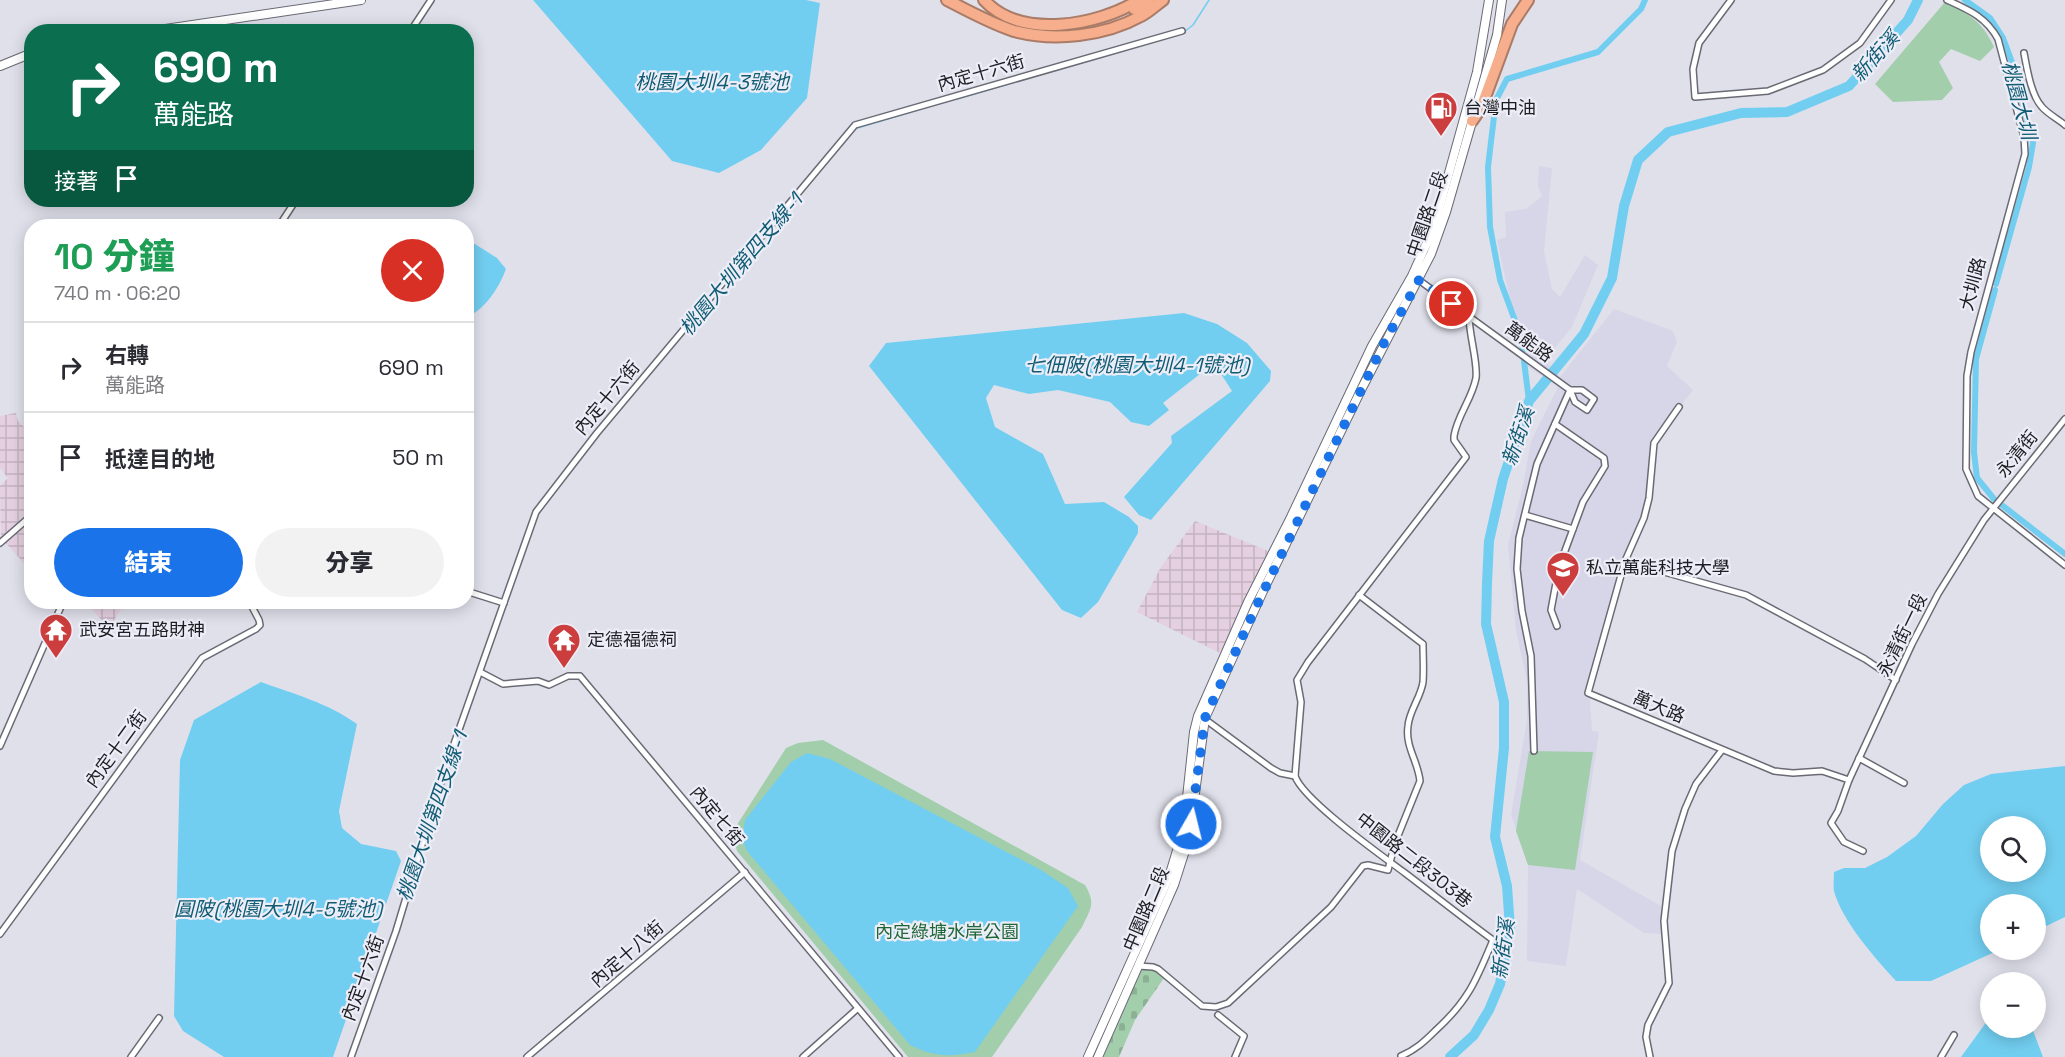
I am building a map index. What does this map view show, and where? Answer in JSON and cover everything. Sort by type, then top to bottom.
[{"type":"highway","points":[[947,0],[1015,31],[1046,36],[1079,35],[1114,27],[1141,16],[1163,0]]},
{"type":"highway","points":[[984,0],[1002,14],[1027,23],[1047,25],[1096,20],[1139,0]]},
{"type":"highway","points":[[1015,31],[1079,29],[1107,22],[1149,0]]},
{"type":"highway","points":[[1472,121],[1481,108],[1512,24],[1528,0]]},
{"type":"main road","points":[[199,24],[361,0]]},
{"type":"main road","name":"中園路二段","points":[[1416,278],[1436,218],[1477,72],[1489,0]]},
{"type":"main road","name":"中園路二段","points":[[1098,1057],[1169,877],[1179,844],[1195,762],[1194,732],[1248,602],[1372,346],[1431,254],[1446,212],[1497,34],[1502,0]]},
{"type":"main road","points":[[0,66],[24,56]]},
{"type":"main road","name":"中園路二段","points":[[1088,1057],[1134,964]]},
{"type":"street","points":[[415,24],[431,0]]},
{"type":"street","points":[[1731,0],[1699,43],[1693,69],[1695,98],[1768,91],[1823,70],[1860,43],[1891,0]]},
{"type":"street","name":"大圳路","points":[[1947,0],[1973,12],[1992,27],[1998,39],[2024,138],[2025,154],[1966,376],[1966,469],[1978,496],[2065,565]]},
{"type":"street","name":"內定十六街","points":[[351,1057],[396,931],[443,775],[538,510],[597,433],[855,125],[1182,31]]},
{"type":"street","points":[[2024,53],[2032,90],[2040,106],[2065,124]]},
{"type":"street","name":"萬能路","points":[[1416,278],[1570,390]]},
{"type":"street","points":[[1202,717],[1271,768],[1280,773],[1295,776],[1301,702],[1297,680],[1308,662],[1466,457],[1454,440],[1454,436],[1476,379],[1469,316]]},
{"type":"street","points":[[1570,390],[1582,390],[1594,399],[1587,410],[1575,402],[1570,390]]},
{"type":"street","points":[[1534,751],[1531,656],[1517,569],[1519,538],[1537,464],[1570,390]]},
{"type":"street","name":"萬大路","points":[[1679,407],[1654,443],[1644,518],[1625,561],[1588,693],[1774,771],[1793,773],[1822,771],[1848,780]]},
{"type":"street","name":"永清街","points":[[1993,508],[2065,418]]},
{"type":"street","points":[[1555,424],[1604,458],[1605,466],[1583,502],[1554,587],[1551,610],[1557,627]]},
{"type":"street","name":"永清街一段","points":[[1863,851],[1845,842],[1831,823],[1838,811],[1848,780],[1911,644],[1965,548],[1993,508]]},
{"type":"street","points":[[1524,515],[1573,529]]},
{"type":"street","points":[[0,543],[24,522]]},
{"type":"street","points":[[1625,561],[1746,595],[1865,659],[1896,680]]},
{"type":"street","points":[[474,594],[504,603]]},
{"type":"street","points":[[1134,964],[1158,969],[1202,1006],[1216,1007],[1228,1003],[1331,907],[1363,866],[1388,870],[1395,843],[1420,781],[1419,770],[1409,748],[1407,736],[1408,724],[1423,683],[1423,644],[1359,595]]},
{"type":"street","points":[[0,746],[60,609]]},
{"type":"street","name":"內定十二街","points":[[0,934],[202,658],[260,625],[253,609]]},
{"type":"street","name":"內定七街","points":[[480,672],[503,684],[538,681],[549,685],[568,676],[580,676],[899,1057]]},
{"type":"street","points":[[1650,1057],[1646,1037],[1648,1025],[1669,983],[1664,921],[1672,852],[1685,809],[1696,784],[1722,750]]},
{"type":"street","points":[[1859,758],[1904,783]]},
{"type":"street","name":"中園路二段303巷","points":[[1295,776],[1297,783],[1314,801],[1493,940],[1473,987],[1455,1012],[1415,1050],[1401,1056]]},
{"type":"street","name":"內定十八街","points":[[527,1057],[745,872]]},
{"type":"street","points":[[803,1057],[857,1009]]},
{"type":"street","points":[[1218,1015],[1244,1036],[1235,1057]]},
{"type":"street","points":[[131,1057],[159,1018]]},
{"type":"street","points":[[1941,1057],[1954,1035]]},
{"type":"shaded area","name":"私立萬能科技大學","points":[[1539,166],[1552,168],[1544,251],[1552,289],[1560,297],[1585,255],[1598,265],[1572,327],[1545,360],[1560,377],[1614,309],[1673,331],[1677,342],[1667,366],[1693,390],[1650,446],[1644,515],[1623,564],[1589,685],[1592,731],[1599,732],[1580,860],[1661,906],[1662,934],[1644,933],[1577,889],[1566,966],[1527,961],[1528,865],[1511,815],[1527,720],[1527,681],[1516,630],[1508,545],[1531,441],[1558,387],[1524,364],[1497,240],[1506,237],[1505,212],[1526,209],[1542,196],[1538,186]]},
{"type":"shaded area","points":[[16,413],[18,421],[24,427],[24,516],[1,537],[0,486],[8,478],[0,468],[0,416]]},
{"type":"shaded area","points":[[1195,521],[1268,551],[1220,653],[1137,612],[1161,567]]},
{"type":"shaded area","points":[[24,522],[24,563],[3,540]]},
{"type":"shaded area","points":[[91,609],[121,609],[109,628]]},
{"type":"green space","points":[[1945,2],[1962,11],[1980,25],[1994,47],[1980,61],[1951,49],[1939,62],[1953,88],[1942,100],[1893,102],[1875,84]]},
{"type":"green space","name":"內定綠塘水岸公園","points":[[823,740],[1085,885],[1091,906],[1082,927],[992,1057],[908,1057],[737,851],[734,840],[735,828],[786,748],[798,743]]},
{"type":"green space","points":[[1529,751],[1593,752],[1575,870],[1528,865],[1516,831]]},
{"type":"green space","points":[[1140,969],[1153,969],[1164,978],[1135,1020],[1119,1057],[1103,1057]]},
{"type":"water","name":"桃園大圳4-3號池","points":[[533,0],[806,0],[820,3],[807,98],[761,150],[719,173],[672,161]]},
{"type":"water","points":[[474,243],[497,258],[506,269],[491,297],[474,313]]},
{"type":"water","name":"七佃陂(桃園大圳4-1號池)","points":[[1184,313],[1217,324],[1247,343],[1271,371],[1270,381],[1151,520],[1139,515],[1124,497],[1172,443],[1171,436],[1232,391],[1214,363],[1163,403],[1169,410],[1149,426],[1131,422],[1110,402],[1058,390],[1029,394],[994,385],[986,398],[995,427],[1043,454],[1065,504],[1104,502],[1129,517],[1138,526],[1138,533],[1098,602],[1081,618],[1062,610],[869,366],[886,343]]},
{"type":"water","name":"圓陂(桃園大圳4-5號池)","points":[[261,682],[323,705],[357,724],[339,811],[342,828],[361,844],[396,851],[401,861],[333,1057],[224,1057],[183,1031],[174,1016],[180,760],[194,720]]},
{"type":"water","name":"內定綠塘水岸公園","points":[[807,753],[830,759],[1041,870],[1068,888],[1078,906],[975,1052],[942,1055],[910,1045],[747,851],[742,839],[745,820],[791,762]]},
{"type":"water","points":[[2065,766],[2065,917],[2046,926],[2046,894],[1980,894],[1980,959],[1931,981],[1896,981],[1860,939],[1844,914],[1834,891],[1834,872],[1844,868],[1865,868],[1887,857],[1916,836],[1943,804],[1964,785],[1991,774]]},
{"type":"water","points":[[1980,1031],[1980,1038],[2036,1038],[2043,1057],[1961,1057]]},
{"type":"waterway","name":"桃園大圳第四支線-1","points":[[1184,32],[1193,25],[1209,0]]},
{"type":"waterway","points":[[1523,350],[1521,337],[1500,280],[1490,227],[1488,167],[1496,100],[1507,79],[1598,52],[1641,9],[1645,0]]},
{"type":"waterway","name":"新街溪","points":[[1450,1057],[1474,1035],[1489,1010],[1500,984],[1510,928],[1507,886],[1495,837],[1504,748],[1504,702],[1486,624],[1487,583],[1489,541],[1503,479],[1529,401],[1584,334],[1612,278],[1624,206],[1638,160],[1668,132],[1741,113],[1787,112],[1849,86],[1908,20],[1918,0]]},
{"type":"waterway","name":"桃園大圳","points":[[1965,0],[1990,18],[2003,38],[2013,65],[2033,143],[2029,167],[1996,284]]},
{"type":"waterway","name":"桃園大圳第四支線-1","points":[[957,99],[1177,35]]},
{"type":"waterway","name":"桃園大圳第四支線-1","points":[[854,129],[948,101]]},
{"type":"waterway","name":"桃園大圳","points":[[1995,290],[1976,359],[1974,452],[1977,478],[1994,499],[2065,554]]},
{"type":"waterway","points":[[1524,361],[1529,401]]},
{"type":"waterway","name":"桃園大圳第四支線-1","points":[[433,816],[470,707]]},
{"type":"waterway","name":"桃園大圳第四支線-1","points":[[367,1006],[396,922]]},
{"type":"place","name":"台灣中油","points":[[1441,137]]},
{"type":"place","name":"私立萬能科技大學","points":[[1563,597]]},
{"type":"place","name":"武安宮五路財神","points":[[56,659]]},
{"type":"place","name":"定德福德祠","points":[[564,669]]},
{"type":"route","points":[[1191,824],[1205,718],[1263,591],[1385,341],[1419,280],[1452,304]]}]
